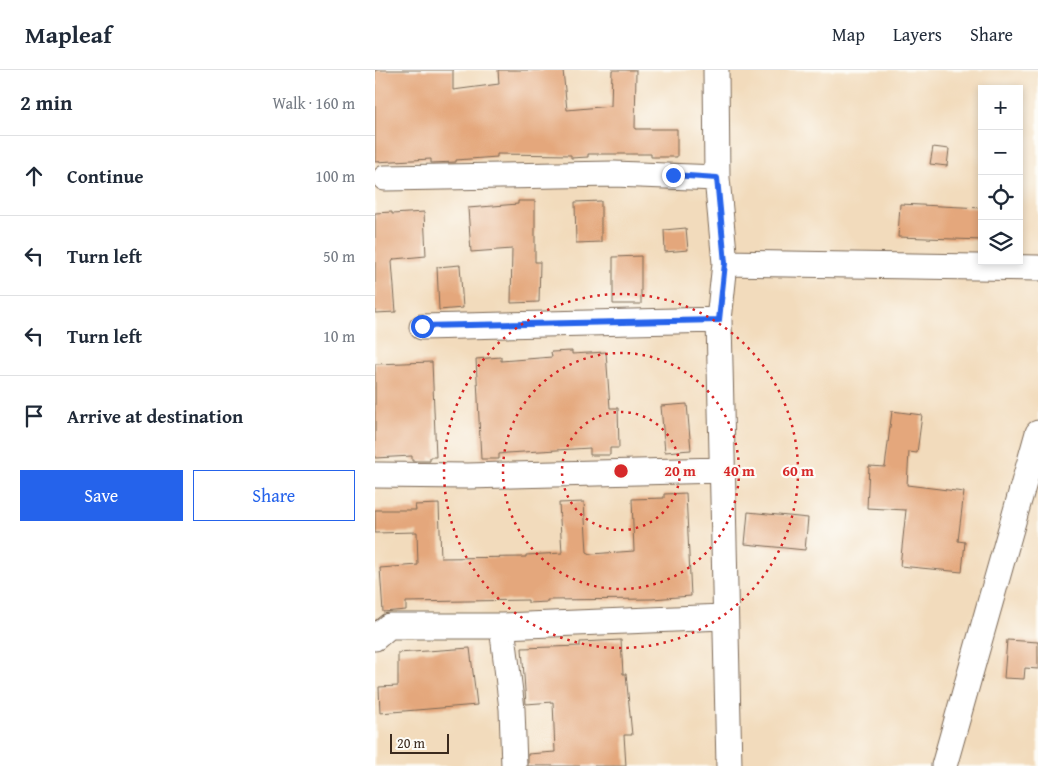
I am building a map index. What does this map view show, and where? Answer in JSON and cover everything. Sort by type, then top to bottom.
[{"type":"street","points":[[716,70],[717,178],[725,263],[719,320],[724,617],[729,766]]},
{"type":"street","points":[[385,178],[614,174],[717,178]]},
{"type":"street","points":[[725,263],[1038,268]]},
{"type":"street","points":[[422,326],[719,320]]},
{"type":"street","points":[[944,766],[1038,433]]},
{"type":"street","points":[[375,475],[468,476],[723,470]]},
{"type":"street","points":[[375,638],[389,626],[502,626],[724,617]]},
{"type":"street","points":[[502,626],[512,709],[514,766]]},
{"type":"building","points":[[375,70],[453,70],[453,90],[499,84],[498,70],[563,70],[567,110],[611,106],[612,70],[636,70],[635,129],[677,129],[677,157],[651,157],[651,154],[588,154],[588,157],[571,158],[571,155],[497,154],[497,157],[456,160],[456,162],[431,163],[431,159],[375,162]]},
{"type":"building","points":[[933,147],[949,149],[947,166],[930,164]]},
{"type":"building","points":[[518,201],[535,201],[535,262],[540,262],[539,302],[511,303],[512,249],[471,252],[468,208],[518,204]]},
{"type":"building","points":[[601,201],[601,242],[576,243],[575,202]]},
{"type":"building","points":[[900,204],[978,208],[978,240],[898,237]]},
{"type":"building","points":[[392,212],[392,214],[424,212],[426,256],[394,259],[392,262],[396,312],[375,313],[375,213]]},
{"type":"building","points":[[686,228],[688,250],[665,252],[664,230]]},
{"type":"building","points":[[641,256],[641,304],[613,304],[613,257]]},
{"type":"building","points":[[460,265],[463,308],[439,310],[437,267]]},
{"type":"building","points":[[572,351],[572,354],[606,352],[610,408],[618,408],[619,448],[610,448],[610,455],[590,455],[590,448],[507,453],[499,454],[499,459],[481,459],[476,359],[501,357],[501,361],[552,357],[551,352]]},
{"type":"building","points":[[432,362],[436,457],[430,457],[430,461],[412,461],[412,456],[375,458],[375,364]]},
{"type":"building","points":[[687,404],[691,450],[665,452],[661,406]]},
{"type":"building","points":[[892,411],[922,415],[917,453],[909,452],[907,485],[964,492],[958,541],[965,542],[962,572],[900,566],[906,510],[867,508],[869,466],[885,467]]},
{"type":"building","points":[[686,493],[691,596],[652,599],[547,600],[547,602],[528,603],[528,600],[406,602],[406,610],[383,612],[380,568],[418,565],[417,532],[375,533],[375,510],[416,510],[415,505],[439,504],[441,558],[526,557],[526,555],[562,553],[559,503],[584,502],[587,552],[591,554],[634,551],[632,499],[664,498],[664,494]]},
{"type":"building","points":[[748,512],[808,518],[805,550],[745,544]]},
{"type":"building","points":[[621,640],[623,674],[626,674],[632,735],[624,735],[626,766],[528,766],[528,754],[555,752],[553,702],[526,704],[522,648],[580,646],[580,642]]},
{"type":"building","points":[[1007,640],[1038,642],[1038,669],[1025,668],[1024,679],[1004,678]]},
{"type":"building","points":[[470,648],[477,705],[380,713],[379,687],[398,686],[398,653]]},
{"type":"route","points":[[422,326],[719,320],[725,263],[717,178],[673,175]]}]
